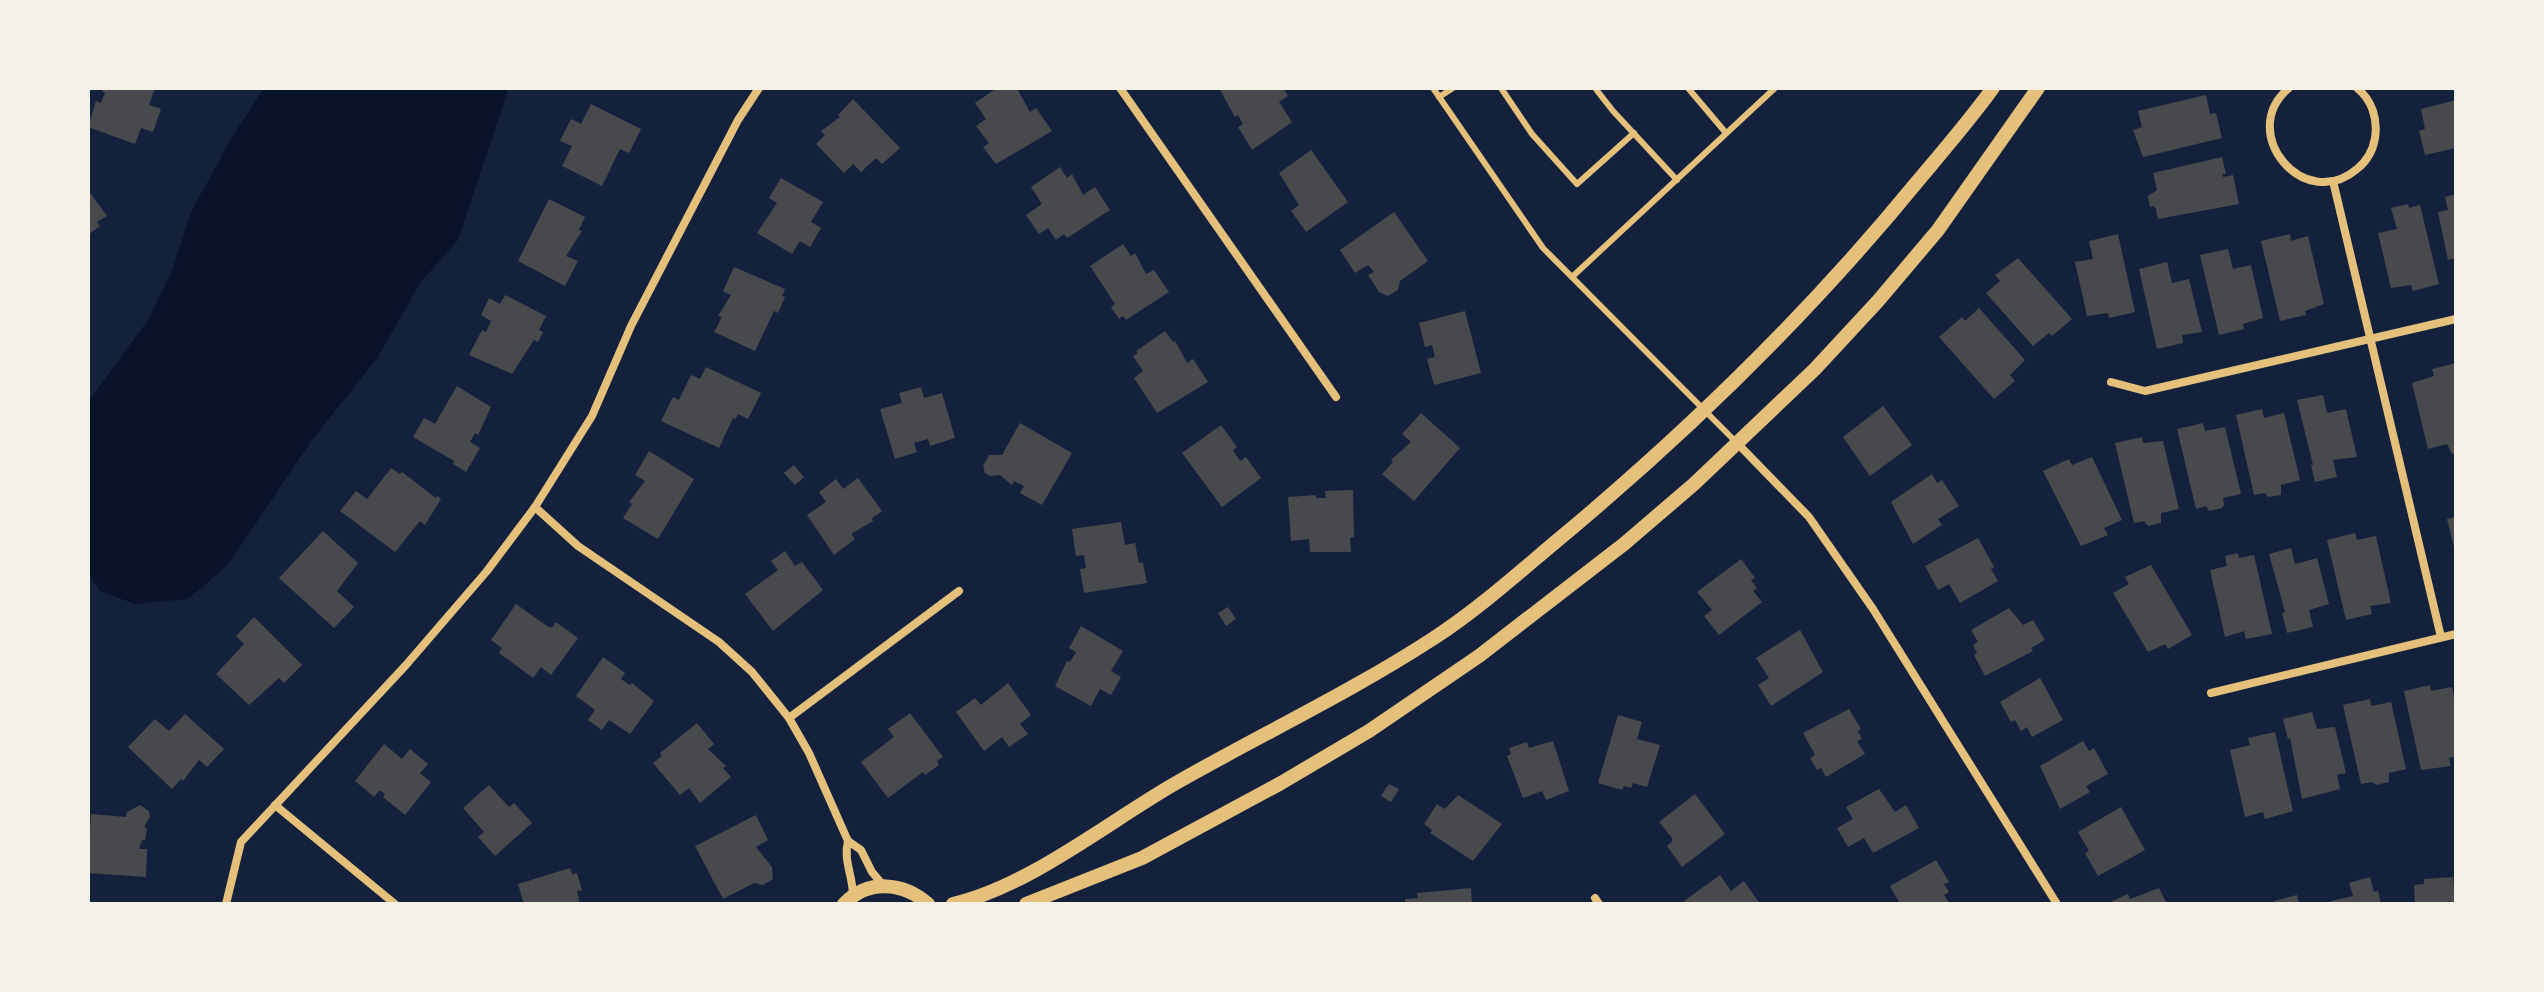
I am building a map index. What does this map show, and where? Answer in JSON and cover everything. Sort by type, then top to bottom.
[{"type":"street","points":[[226,904],[241,842],[406,665],[487,571],[535,507],[592,416],[631,326],[738,120],[759,88]]},
{"type":"street","points":[[1120,88],[1336,397]]},
{"type":"street","points":[[953,904],[981,896],[1027,873],[1171,786],[1365,681],[1474,609],[1705,411],[1794,322],[1868,242],[1993,88]]},
{"type":"street","points":[[1026,904],[1142,858],[1281,783],[1369,731],[1554,601],[1636,534],[1815,369],[1928,242],[2038,88]]},
{"type":"street","points":[[2289,88],[2275,105],[2270,121],[2270,138],[2276,154],[2286,167],[2300,177],[2317,182],[2333,181],[2351,174],[2365,162],[2374,146],[2376,128],[2373,110],[2357,88]]},
{"type":"street","points":[[2333,181],[2441,637]]},
{"type":"street","points":[[2111,382],[2145,391],[2456,319]]},
{"type":"street","points":[[1737,443],[1819,530],[1924,688],[2057,904]]},
{"type":"street","points":[[535,507],[578,546],[719,642],[752,672],[789,718],[816,766],[848,841],[861,850],[883,885]]},
{"type":"street","points":[[789,718],[959,591]]},
{"type":"street","points":[[2211,693],[2456,634]]},
{"type":"street","points":[[275,805],[395,904]]},
{"type":"street","points":[[848,841],[845,855],[853,883],[849,900]]},
{"type":"street","points":[[849,900],[866,889],[883,885],[901,887],[928,904]]},
{"type":"lane","points":[[1433,88],[1543,248],[1737,443]]},
{"type":"lane","points":[[1439,97],[1453,88]]},
{"type":"lane","points":[[1501,88],[1532,134],[1577,184],[1634,133]]},
{"type":"lane","points":[[1595,88],[1677,180]]},
{"type":"lane","points":[[1688,88],[1726,133]]},
{"type":"lane","points":[[1572,277],[1775,88]]},
{"type":"water","points":[[264,88],[509,88],[458,240],[420,283],[378,357],[312,440],[227,566],[188,599],[135,604],[100,591],[88,572],[88,402],[148,320],[172,271],[191,212],[232,137]]},
{"type":"building","points":[[103,88],[155,88],[149,105],[161,109],[153,132],[141,128],[135,144],[88,127],[96,101],[101,103],[105,93]]},
{"type":"building","points":[[997,88],[1017,89],[1030,112],[1036,108],[1052,131],[996,164],[983,147],[989,143],[976,126],[986,119],[975,103]]},
{"type":"building","points":[[1283,88],[1288,96],[1279,102],[1292,122],[1252,150],[1238,127],[1243,124],[1238,115],[1235,117],[1220,90]]},
{"type":"building","points":[[2206,95],[2210,114],[2216,113],[2222,138],[2143,157],[2133,130],[2142,127],[2138,111]]},
{"type":"building","points":[[853,99],[900,148],[882,164],[876,158],[861,172],[853,164],[844,173],[816,144],[825,135],[821,131],[840,117],[838,115]]},
{"type":"building","points":[[2456,100],[2456,148],[2425,155],[2419,131],[2425,129],[2421,109]]},
{"type":"building","points":[[591,104],[641,129],[629,153],[620,149],[602,186],[562,166],[572,146],[560,141],[571,119],[581,124]]},
{"type":"building","points":[[1311,150],[1348,202],[1306,232],[1291,211],[1299,205],[1279,173]]},
{"type":"building","points":[[2222,157],[2226,174],[2222,174],[2223,177],[2233,175],[2239,204],[2158,219],[2154,206],[2150,207],[2148,196],[2157,190],[2153,173]]},
{"type":"building","points":[[1060,167],[1067,178],[1072,174],[1083,195],[1095,187],[1110,210],[1067,238],[1064,234],[1056,240],[1048,228],[1039,234],[1026,215],[1042,204],[1031,187]]},
{"type":"building","points":[[781,178],[823,202],[811,222],[821,228],[810,247],[800,241],[792,254],[757,233],[777,203],[769,198]]},
{"type":"building","points":[[88,190],[107,216],[97,222],[100,226],[88,235]]},
{"type":"building","points":[[2456,194],[2456,258],[2448,260],[2438,212],[2448,210],[2445,197]]},
{"type":"building","points":[[549,199],[585,217],[579,230],[582,231],[566,256],[578,261],[565,286],[518,261]]},
{"type":"building","points":[[2408,204],[2409,208],[2420,205],[2439,284],[2413,291],[2411,285],[2391,288],[2378,233],[2397,229],[2391,208]]},
{"type":"building","points":[[1394,212],[1428,261],[1400,281],[1398,290],[1388,296],[1379,292],[1368,275],[1374,272],[1368,265],[1355,273],[1340,250]]},
{"type":"building","points":[[2118,234],[2135,312],[2109,318],[2108,313],[2087,316],[2075,262],[2093,259],[2089,241]]},
{"type":"building","points":[[2290,234],[2291,241],[2308,236],[2324,304],[2305,311],[2306,315],[2280,321],[2261,241]]},
{"type":"building","points":[[1123,244],[1131,256],[1135,253],[1146,274],[1154,270],[1169,292],[1126,320],[1123,316],[1119,319],[1111,307],[1115,304],[1090,266]]},
{"type":"building","points":[[2228,249],[2233,269],[2251,265],[2263,318],[2243,324],[2244,329],[2219,335],[2200,255]]},
{"type":"building","points":[[2018,258],[2072,319],[2052,336],[2049,333],[2033,346],[1986,293],[2000,281],[1995,275]]},
{"type":"building","points":[[2167,262],[2172,283],[2189,279],[2202,332],[2182,335],[2183,343],[2157,349],[2139,269]]},
{"type":"building","points":[[734,267],[785,289],[778,313],[774,311],[755,351],[714,332],[722,317],[718,316],[731,295],[723,291]]},
{"type":"building","points":[[505,295],[546,316],[539,330],[543,332],[538,342],[534,340],[512,374],[469,355],[482,330],[486,332],[491,321],[481,315],[489,298],[500,304]]},
{"type":"building","points":[[1979,308],[2025,360],[2010,375],[2015,381],[1994,399],[1939,337],[1962,317],[1965,321]]},
{"type":"building","points":[[1465,311],[1481,373],[1434,385],[1427,359],[1435,357],[1432,345],[1425,347],[1419,323]]},
{"type":"building","points":[[1165,331],[1175,341],[1187,363],[1193,359],[1208,382],[1157,413],[1134,378],[1143,371],[1133,356]]},
{"type":"building","points":[[2456,363],[2456,453],[2452,454],[2447,444],[2428,449],[2412,383],[2434,376],[2432,369]]},
{"type":"building","points":[[706,367],[761,393],[748,419],[738,414],[736,419],[733,418],[719,448],[661,421],[673,397],[679,400],[691,375],[700,379]]},
{"type":"building","points":[[457,386],[491,407],[478,435],[475,433],[470,442],[480,448],[466,472],[453,464],[454,461],[413,437],[424,418],[435,424]]},
{"type":"building","points":[[921,387],[924,398],[942,393],[955,438],[930,446],[928,439],[914,443],[917,452],[895,459],[880,409],[902,403],[899,393]]},
{"type":"building","points":[[2323,395],[2327,413],[2346,409],[2357,457],[2333,460],[2337,477],[2315,482],[2297,400]]},
{"type":"building","points":[[1883,406],[1912,445],[1870,476],[1843,437]]},
{"type":"building","points":[[2262,409],[2264,418],[2284,413],[2300,480],[2281,485],[2281,495],[2268,497],[2265,493],[2254,495],[2236,415]]},
{"type":"building","points":[[1421,413],[1460,448],[1414,501],[1382,474],[1393,462],[1391,460],[1411,442],[1402,434]]},
{"type":"building","points":[[1020,423],[1072,453],[1042,505],[1020,493],[1024,486],[1014,481],[1012,485],[1000,475],[990,476],[983,466],[989,455],[1002,455]]},
{"type":"building","points":[[2203,423],[2205,431],[2225,427],[2241,494],[2223,498],[2222,508],[2209,511],[2206,506],[2196,509],[2177,429]]},
{"type":"building","points":[[1221,425],[1237,447],[1233,450],[1240,461],[1246,457],[1261,478],[1222,507],[1182,453]]},
{"type":"building","points":[[2142,437],[2143,443],[2163,441],[2179,509],[2161,513],[2161,523],[2148,526],[2144,521],[2134,523],[2115,443]]},
{"type":"building","points":[[649,451],[694,479],[658,539],[623,518],[632,504],[629,502],[645,481],[635,475]]},
{"type":"building","points":[[2092,457],[2122,520],[2104,528],[2108,535],[2081,546],[2043,471],[2069,459],[2072,465]]},
{"type":"building","points":[[794,465],[804,477],[795,485],[784,473]]},
{"type":"building","points":[[391,468],[441,499],[425,525],[420,521],[395,552],[340,511],[356,491],[367,499]]},
{"type":"building","points":[[1932,474],[1937,483],[1942,480],[1959,506],[1938,519],[1942,525],[1913,544],[1891,502]]},
{"type":"building","points":[[858,478],[882,511],[872,518],[873,521],[851,534],[855,539],[834,555],[807,515],[826,502],[819,492],[836,479],[843,489]]},
{"type":"building","points":[[1353,490],[1354,537],[1350,538],[1351,552],[1310,552],[1309,539],[1291,541],[1288,497],[1316,495],[1316,498],[1326,498],[1325,491]]},
{"type":"building","points":[[2456,517],[2456,551],[2455,551],[2447,519]]},
{"type":"building","points":[[1121,522],[1125,545],[1135,543],[1147,583],[1084,593],[1080,569],[1086,568],[1084,555],[1076,556],[1072,529]]},
{"type":"building","points":[[323,531],[358,563],[337,591],[354,607],[334,628],[279,578]]},
{"type":"building","points":[[2355,533],[2357,540],[2376,536],[2391,603],[2370,606],[2372,614],[2346,620],[2327,540]]},
{"type":"building","points":[[1978,538],[1998,581],[1960,603],[1949,584],[1938,590],[1925,566]]},
{"type":"building","points":[[2291,548],[2295,564],[2317,558],[2329,604],[2309,610],[2313,627],[2287,633],[2282,613],[2285,612],[2269,554]]},
{"type":"building","points":[[785,551],[795,566],[802,562],[823,590],[773,631],[745,594],[778,570],[771,561]]},
{"type":"building","points":[[2238,553],[2239,558],[2254,555],[2272,634],[2246,639],[2244,631],[2225,637],[2210,570],[2227,566],[2225,556]]},
{"type":"building","points":[[1741,559],[1755,578],[1751,580],[1757,588],[1753,591],[1762,602],[1719,635],[1704,616],[1712,610],[1697,592]]},
{"type":"building","points":[[2151,565],[2192,635],[2168,649],[2165,644],[2148,652],[2113,593],[2129,584],[2125,577]]},
{"type":"building","points":[[516,604],[547,626],[552,628],[556,622],[578,638],[551,675],[541,667],[533,678],[499,653],[502,648],[491,640]]},
{"type":"building","points":[[1228,607],[1236,619],[1226,626],[1218,613]]},
{"type":"building","points":[[2009,608],[2023,625],[2033,620],[2045,640],[2031,648],[2033,651],[1985,676],[1974,655],[1977,653],[1973,645],[1978,642],[1971,630]]},
{"type":"building","points":[[254,617],[302,665],[284,683],[279,678],[249,705],[216,674],[244,644],[236,636]]},
{"type":"building","points":[[1081,626],[1123,651],[1111,671],[1121,677],[1111,695],[1100,689],[1091,706],[1055,686],[1067,661],[1070,662],[1076,652],[1069,648]]},
{"type":"building","points":[[1800,630],[1823,672],[1771,706],[1758,685],[1769,678],[1756,658]]},
{"type":"building","points":[[603,657],[625,673],[621,679],[630,685],[632,683],[654,701],[630,734],[609,720],[602,730],[588,720],[595,710],[576,696]]},
{"type":"building","points":[[2040,678],[2063,720],[2032,737],[2027,727],[2021,731],[2015,720],[2011,722],[2000,702]]},
{"type":"building","points":[[1008,683],[1031,715],[1020,724],[1028,734],[1009,747],[1002,737],[984,751],[956,712],[975,698],[981,705]]},
{"type":"building","points":[[2430,685],[2431,691],[2452,687],[2456,707],[2456,757],[2449,758],[2451,766],[2421,770],[2404,691]]},
{"type":"building","points":[[2370,699],[2371,706],[2391,702],[2406,769],[2389,773],[2389,782],[2376,785],[2372,782],[2361,784],[2343,705]]},
{"type":"building","points":[[1849,709],[1861,729],[1858,731],[1862,739],[1857,741],[1865,754],[1826,777],[1810,758],[1815,755],[1803,733]]},
{"type":"building","points":[[2312,712],[2317,729],[2335,727],[2346,773],[2337,775],[2340,789],[2302,799],[2290,738],[2283,719]]},
{"type":"building","points":[[910,713],[943,757],[937,761],[939,765],[925,775],[923,772],[888,798],[861,762],[894,737],[888,729]]},
{"type":"building","points":[[185,714],[224,749],[207,767],[199,760],[183,781],[181,779],[172,789],[128,747],[155,719],[169,731]]},
{"type":"building","points":[[1618,715],[1642,722],[1637,739],[1660,745],[1647,787],[1633,783],[1631,788],[1624,786],[1622,790],[1598,783]]},
{"type":"building","points":[[697,723],[714,744],[708,749],[726,766],[723,768],[731,777],[700,803],[689,788],[680,795],[653,763],[662,756],[660,753]]},
{"type":"building","points":[[2275,732],[2293,811],[2265,819],[2263,812],[2245,817],[2230,750],[2250,745],[2248,738]]},
{"type":"building","points":[[1553,741],[1569,791],[1546,800],[1542,791],[1523,798],[1507,756],[1511,754],[1509,748],[1527,742],[1529,748]]},
{"type":"building","points":[[2083,741],[2089,751],[2094,748],[2108,774],[2086,786],[2090,792],[2060,809],[2040,766]]},
{"type":"building","points":[[384,744],[402,759],[410,749],[428,764],[420,773],[431,782],[405,815],[383,797],[385,794],[380,790],[374,797],[355,781]]},
{"type":"building","points":[[1389,784],[1399,789],[1391,802],[1381,796]]},
{"type":"building","points":[[489,785],[509,807],[514,803],[532,823],[495,856],[478,837],[484,832],[463,808]]},
{"type":"building","points":[[1879,789],[1895,812],[1906,805],[1919,828],[1873,853],[1864,838],[1848,847],[1837,828],[1853,819],[1846,807]]},
{"type":"building","points":[[1695,794],[1725,834],[1682,867],[1667,846],[1672,838],[1659,822]]},
{"type":"building","points":[[1458,795],[1502,824],[1473,861],[1430,833],[1432,830],[1424,824],[1437,804],[1445,809]]},
{"type":"building","points":[[140,805],[149,811],[150,817],[144,827],[147,828],[145,840],[142,840],[139,849],[147,849],[146,877],[88,873],[91,814],[126,817],[127,812]]},
{"type":"building","points":[[2121,807],[2145,850],[2098,876],[2078,832]]},
{"type":"building","points":[[756,815],[768,840],[756,847],[772,867],[773,879],[763,885],[754,883],[723,899],[695,846]]},
{"type":"building","points":[[1936,860],[1949,882],[1944,884],[1949,892],[1944,895],[1950,904],[1900,904],[1890,886]]},
{"type":"building","points":[[570,868],[572,874],[577,873],[582,890],[577,891],[580,904],[524,904],[518,884]]},
{"type":"building","points":[[1720,875],[1731,891],[1744,881],[1760,904],[1686,904],[1684,901]]},
{"type":"building","points":[[2370,877],[2381,904],[2331,904],[2331,901],[2353,896],[2349,883]]},
{"type":"building","points":[[2453,877],[2455,904],[2415,904],[2414,885],[2424,884],[2424,879]]},
{"type":"building","points":[[1471,888],[1472,904],[1405,904],[1405,899],[1418,898],[1417,893]]},
{"type":"building","points":[[2159,888],[2167,904],[2113,904],[2112,901],[2128,894],[2130,899]]},
{"type":"building","points":[[2297,895],[2299,904],[2275,904],[2274,901]]}]
